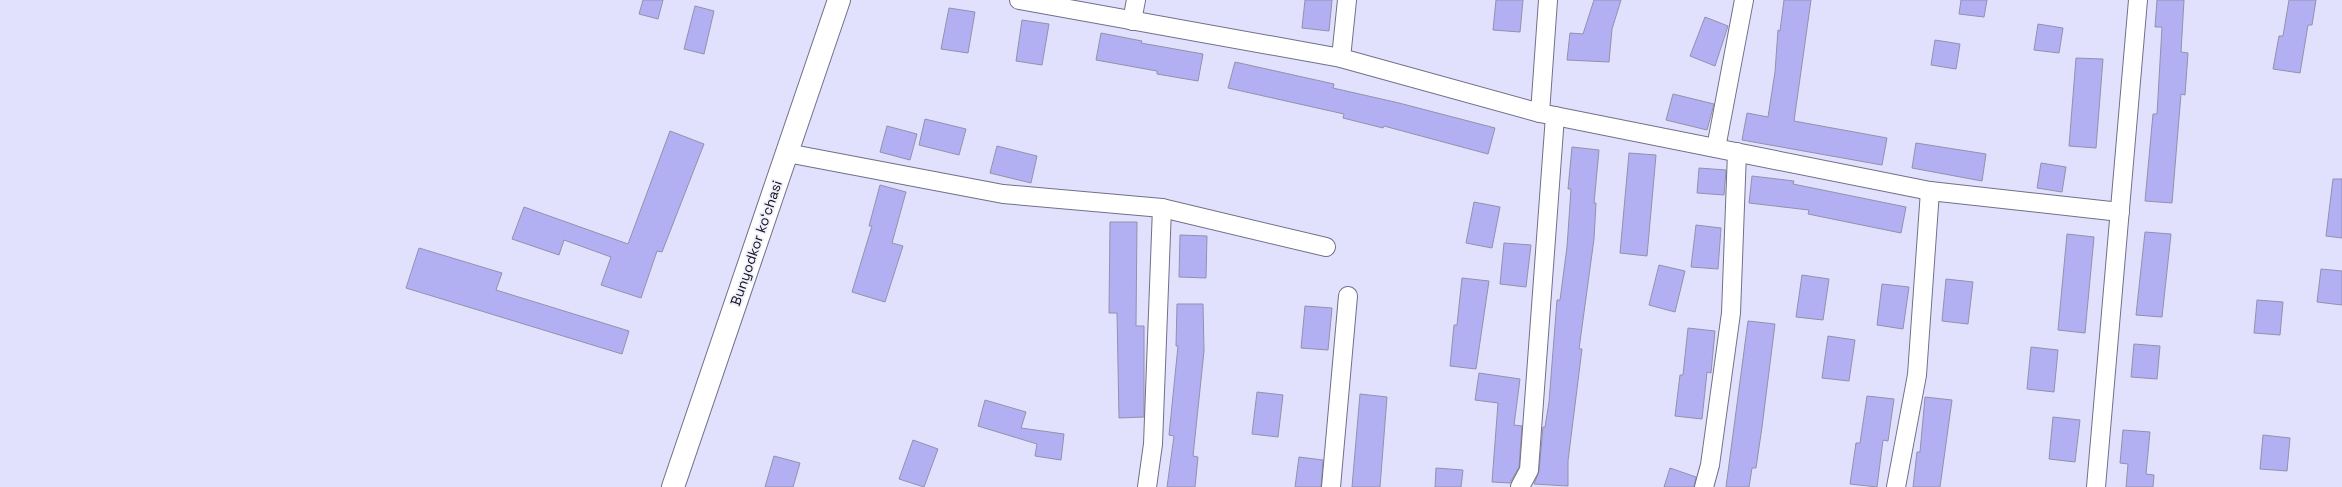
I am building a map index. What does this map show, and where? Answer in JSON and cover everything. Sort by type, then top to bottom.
[{"type":"main road","name":"Bunyodkor koʻchasi","points":[[673,487],[839,0]]},
{"type":"street","points":[[1019,0],[1341,58],[1547,114],[1930,190],[2120,212]]},
{"type":"street","points":[[1132,20],[1136,0]]},
{"type":"street","points":[[1341,58],[1347,0]]},
{"type":"street","points":[[1520,487],[1529,470],[1547,114],[1548,0]]},
{"type":"street","points":[[1716,148],[1744,0]]},
{"type":"street","points":[[2096,487],[2138,0]]},
{"type":"street","points":[[1704,487],[1710,465],[1731,313],[1737,152]]},
{"type":"street","points":[[787,153],[1003,194],[1162,208],[1326,247]]},
{"type":"street","points":[[1896,487],[1917,375],[1930,190]]},
{"type":"street","points":[[1147,487],[1153,444],[1162,208]]},
{"type":"street","points":[[1331,487],[1348,296]]},
{"type":"building","points":[[643,0],[663,0],[658,19],[639,14]]},
{"type":"building","points":[[1305,0],[1332,0],[1329,31],[1302,28]]},
{"type":"building","points":[[1496,0],[1523,0],[1520,32],[1493,30]]},
{"type":"building","points":[[1594,0],[1621,0],[1612,29],[1609,62],[1567,60],[1570,33],[1583,34]]},
{"type":"building","points":[[1784,0],[1811,0],[1794,121],[1887,138],[1882,165],[1742,140],[1747,113],[1768,117],[1775,72],[1778,30],[1780,31]]},
{"type":"building","points":[[1961,0],[1987,0],[1984,17],[1959,14]]},
{"type":"building","points":[[2157,0],[2184,0],[2181,52],[2188,53],[2185,95],[2181,94],[2172,203],[2145,201],[2153,114],[2157,114],[2162,27],[2155,27]]},
{"type":"building","points":[[2289,0],[2316,0],[2312,25],[2308,25],[2300,73],[2273,69],[2279,36],[2283,36]]},
{"type":"building","points":[[695,6],[714,11],[704,54],[684,49]]},
{"type":"building","points":[[949,8],[975,12],[968,53],[941,49]]},
{"type":"building","points":[[1705,17],[1728,26],[1715,66],[1690,56]]},
{"type":"building","points":[[1022,20],[1049,24],[1042,65],[1016,61]]},
{"type":"building","points":[[2038,24],[2063,28],[2059,53],[2034,50]]},
{"type":"building","points":[[1101,33],[1142,41],[1141,43],[1203,54],[1198,81],[1157,74],[1157,71],[1096,60]]},
{"type":"building","points":[[1935,40],[1960,44],[1956,69],[1931,65]]},
{"type":"building","points":[[2076,58],[2103,59],[2096,148],[2069,146]]},
{"type":"building","points":[[1235,62],[1334,84],[1333,88],[1399,103],[1495,128],[1488,154],[1384,126],[1383,128],[1343,118],[1344,114],[1228,88]]},
{"type":"building","points":[[1673,94],[1714,104],[1707,130],[1666,120]]},
{"type":"building","points":[[925,119],[966,129],[959,155],[919,145]]},
{"type":"building","points":[[887,126],[917,134],[910,160],[880,152]]},
{"type":"building","points":[[670,131],[704,144],[662,252],[657,251],[641,298],[601,285],[611,257],[564,240],[559,255],[512,239],[524,207],[628,244]]},
{"type":"building","points":[[1916,143],[1986,154],[1982,181],[1912,168]]},
{"type":"building","points":[[997,146],[1037,156],[1031,183],[990,173]]},
{"type":"building","points":[[1572,147],[1599,150],[1594,203],[1596,203],[1594,239],[1579,349],[1582,349],[1568,461],[1568,486],[1534,484],[1539,471],[1543,427],[1545,427],[1549,402],[1557,300],[1560,300],[1567,247],[1571,189],[1568,189]]},
{"type":"building","points":[[1629,153],[1656,155],[1647,256],[1620,253]]},
{"type":"building","points":[[2041,163],[2066,167],[2062,192],[2037,188]]},
{"type":"building","points":[[1699,168],[1726,170],[1724,195],[1697,193]]},
{"type":"building","points":[[1752,176],[1794,181],[1793,184],[1906,207],[1901,233],[1808,214],[1809,210],[1749,203]]},
{"type":"building","points":[[2333,179],[2342,179],[2342,238],[2326,236]]},
{"type":"building","points":[[880,185],[906,192],[892,243],[903,246],[885,302],[852,292],[872,226],[869,226]]},
{"type":"building","points":[[1474,202],[1500,207],[1492,248],[1466,243]]},
{"type":"building","points":[[1110,222],[1137,222],[1136,326],[1144,326],[1144,417],[1119,418],[1117,313],[1109,313]]},
{"type":"building","points":[[1696,225],[1721,228],[1718,269],[1691,267]]},
{"type":"building","points":[[2145,232],[2171,234],[2162,317],[2136,315]]},
{"type":"building","points":[[2067,234],[2094,237],[2085,333],[2058,330]]},
{"type":"building","points":[[1180,235],[1207,236],[1206,278],[1179,277]]},
{"type":"building","points":[[1504,243],[1531,245],[1526,287],[1500,284]]},
{"type":"building","points":[[419,248],[502,273],[496,290],[629,331],[622,354],[406,288]]},
{"type":"building","points":[[1659,265],[1685,271],[1675,312],[1649,305]]},
{"type":"building","points":[[2321,269],[2342,271],[2342,305],[2317,302]]},
{"type":"building","points":[[1802,275],[1829,279],[1823,320],[1796,317]]},
{"type":"building","points":[[1462,278],[1489,281],[1476,369],[1450,366],[1454,325],[1457,325]]},
{"type":"building","points":[[1946,279],[1973,282],[1968,324],[1942,321]]},
{"type":"building","points":[[1882,284],[1909,287],[1903,329],[1877,325]]},
{"type":"building","points":[[2257,300],[2283,302],[2280,335],[2254,333]]},
{"type":"building","points":[[1177,304],[1203,304],[1204,351],[1193,456],[1198,457],[1195,487],[1167,487],[1174,436],[1169,435],[1178,346],[1176,346]]},
{"type":"building","points":[[1305,306],[1332,308],[1328,350],[1301,348]]},
{"type":"building","points":[[1748,321],[1775,324],[1762,427],[1756,468],[1752,468],[1749,487],[1726,487]]},
{"type":"building","points":[[1688,328],[1715,331],[1711,373],[1707,372],[1702,419],[1675,416],[1680,375],[1683,375]]},
{"type":"building","points":[[1828,336],[1855,340],[1849,381],[1822,378]]},
{"type":"building","points":[[2134,344],[2160,346],[2157,379],[2131,377]]},
{"type":"building","points":[[2031,347],[2058,350],[2054,392],[2027,389]]},
{"type":"building","points":[[1479,373],[1520,379],[1514,425],[1522,426],[1519,467],[1510,483],[1492,482],[1498,403],[1475,400]]},
{"type":"building","points":[[1257,392],[1283,395],[1278,437],[1252,434]]},
{"type":"building","points":[[1360,394],[1387,397],[1380,487],[1352,487]]},
{"type":"building","points":[[1867,396],[1894,399],[1888,441],[1883,440],[1877,487],[1850,484],[1856,443],[1860,443]]},
{"type":"building","points":[[1925,397],[1952,400],[1940,487],[1913,487],[1917,452],[1920,452]]},
{"type":"building","points":[[985,400],[1026,412],[1021,428],[1064,434],[1061,460],[1035,456],[1037,444],[978,426]]},
{"type":"building","points":[[2053,417],[2080,420],[2075,462],[2049,459]]},
{"type":"building","points":[[2123,430],[2150,432],[2146,474],[2154,475],[2153,487],[2126,487],[2128,464],[2120,463]]},
{"type":"building","points":[[2263,435],[2290,438],[2287,471],[2260,469]]},
{"type":"building","points":[[913,440],[938,449],[924,487],[899,479]]},
{"type":"building","points":[[774,456],[800,463],[793,487],[765,487]]},
{"type":"building","points":[[1299,457],[1323,460],[1321,487],[1295,487]]},
{"type":"building","points":[[1436,468],[1463,470],[1461,487],[1435,487]]},
{"type":"building","points":[[1670,468],[1696,477],[1694,487],[1664,487]]}]
